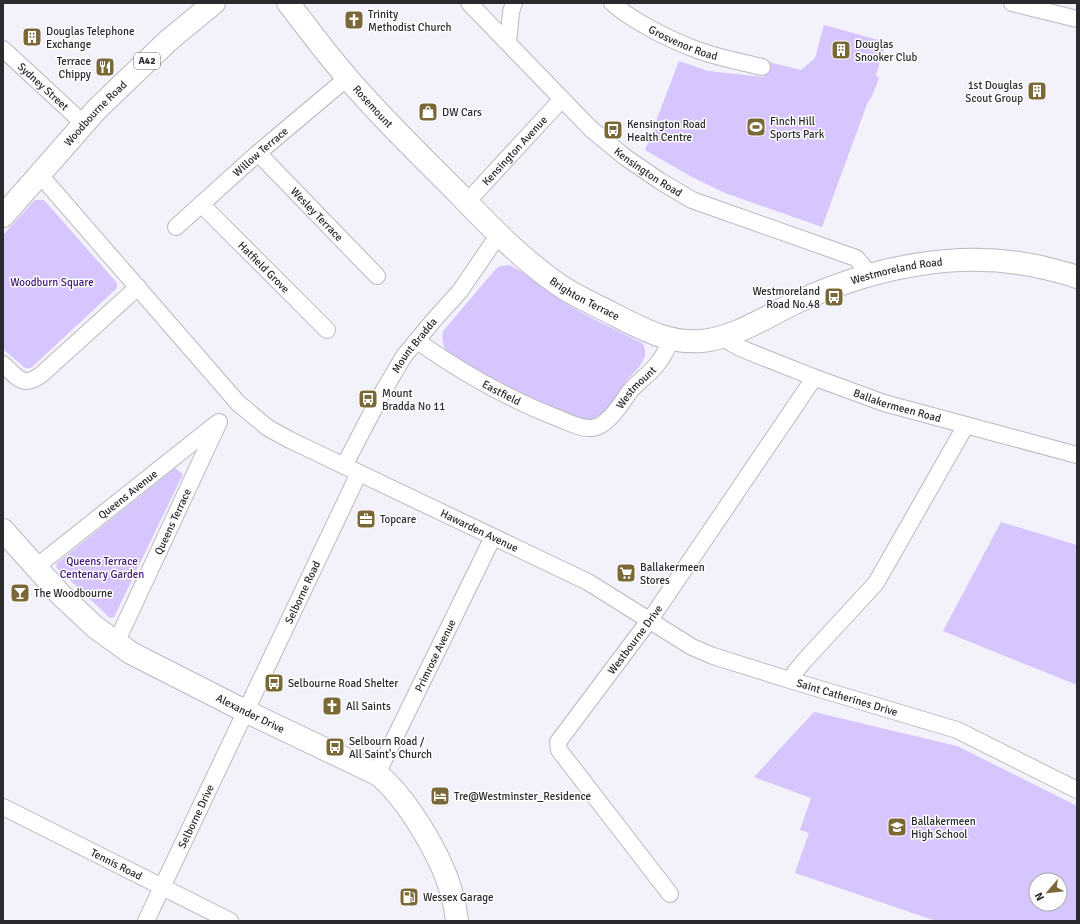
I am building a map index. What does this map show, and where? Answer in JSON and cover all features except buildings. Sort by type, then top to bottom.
[{"type":"main road","name":"Woodbourne Road","points":[[3,216],[83,124],[169,40],[214,3]]},
{"type":"main road","name":"Rosemount","points":[[288,3],[347,78],[403,138],[467,202]]},
{"type":"main road","name":"Brighton Terrace","points":[[467,202],[529,263],[557,284],[636,327],[671,339],[685,341],[700,341],[727,336]]},
{"type":"main road","name":"Westmoreland Road","points":[[727,336],[799,301],[870,274],[903,267],[952,261],[985,260],[1034,266],[1077,277]]},
{"type":"main road","name":"Alexander Drive","points":[[4,534],[72,606],[95,627],[137,656],[245,711],[377,774],[393,788],[412,814],[430,843],[445,874],[451,891],[457,921]]},
{"type":"street","name":"Kensington Road","points":[[470,3],[591,129],[625,157],[660,181],[692,200],[856,258],[870,274]]},
{"type":"street","points":[[508,43],[511,12],[514,3]]},
{"type":"street","name":"Grosvenor Road","points":[[612,3],[619,9],[658,33],[700,51],[762,67]]},
{"type":"street","points":[[1012,3],[1077,19]]},
{"type":"street","name":"Sydney Street","points":[[3,49],[83,124]]},
{"type":"street","name":"Willow Terrace","points":[[176,227],[258,152],[347,78]]},
{"type":"street","name":"Kensington Avenue","points":[[467,202],[562,100]]},
{"type":"street","name":"Wesley Terrace","points":[[258,152],[377,276]]},
{"type":"street","points":[[3,364],[19,379],[25,382],[33,381],[138,288],[40,175]]},
{"type":"street","name":"Hatfield Grove","points":[[201,204],[327,330]]},
{"type":"street","name":"Mount Bradda","points":[[344,466],[381,395],[404,356],[460,291],[500,234]]},
{"type":"street","name":"Hawarden Avenue","points":[[138,288],[238,403],[268,428],[344,466],[588,582],[692,647],[713,656],[792,681]]},
{"type":"street","name":"Ballakermeen Road","points":[[727,336],[731,343],[740,348],[884,403],[1077,455]]},
{"type":"street","name":"Westmount","points":[[593,428],[605,422],[617,410],[631,390],[653,369],[666,352],[671,339]]},
{"type":"street","name":"Eastfield","points":[[417,340],[441,358],[540,412],[577,426],[593,428]]},
{"type":"street","name":"Westbourne Drive","points":[[670,894],[560,750],[558,742],[648,620],[810,384],[813,377]]},
{"type":"street","name":"Queens Avenue","points":[[36,567],[176,454],[219,422]]},
{"type":"street","name":"Queens Terrace","points":[[116,642],[219,422]]},
{"type":"street","name":"Saint Catherines Drive","points":[[966,425],[876,583],[805,660],[795,672],[792,681],[957,730],[1077,790]]},
{"type":"street","name":"Selborne Road","points":[[245,711],[278,647],[359,473]]},
{"type":"street","name":"Primrose Avenue","points":[[377,774],[493,537]]},
{"type":"street","name":"Selborne Drive","points":[[146,921],[245,711]]},
{"type":"street","name":"Tennis Road","points":[[3,807],[230,921]]},
{"type":"green space","name":"Finch Hill Sports Park","points":[[824,25],[886,42],[876,75],[879,78],[867,104],[822,227],[725,193],[692,177],[645,150],[679,61],[708,71],[764,77],[769,62],[801,70],[815,58]]},
{"type":"green space","name":"Woodburn Square","points":[[35,200],[44,200],[117,283],[117,288],[31,368],[25,368],[3,349],[3,235]]},
{"type":"green space","points":[[509,265],[574,308],[642,343],[645,348],[644,358],[639,367],[624,384],[609,407],[599,416],[592,419],[581,419],[544,405],[522,395],[450,356],[446,350],[443,342],[443,331],[495,270],[500,266]]},
{"type":"green space","name":"Queens Terrace Centenary Garden","points":[[175,468],[183,474],[114,617],[110,618],[56,567],[57,563]]},
{"type":"green space","points":[[1001,522],[1077,545],[1077,685],[943,631]]},
{"type":"green space","name":"Ballakermeen High School","points":[[814,712],[957,746],[1077,806],[1077,921],[936,921],[795,873],[809,833],[800,830],[811,798],[754,777]]},
{"type":"place","name":"Trinity Methodist Church","points":[[354,20]]},
{"type":"place","name":"Douglas Telephone Exchange","points":[[32,37]]},
{"type":"place","name":"Douglas Snooker Club","points":[[841,50]]},
{"type":"place","name":"Terrace Chippy","points":[[105,67]]},
{"type":"place","name":"1st Douglas Scout Group","points":[[1037,91]]},
{"type":"place","name":"DW Cars","points":[[428,112]]},
{"type":"place","name":"Finch Hill Sports Park","points":[[756,127]]},
{"type":"place","name":"Kensington Road Health Centre","points":[[613,130]]},
{"type":"place","name":"Westmoreland Road No.48","points":[[834,297]]},
{"type":"place","name":"Mount Bradda No 11","points":[[368,399]]},
{"type":"place","name":"Topcare","points":[[366,519]]},
{"type":"place","name":"Ballakermeen Stores","points":[[626,573]]},
{"type":"place","name":"The Woodbourne","points":[[20,593]]},
{"type":"place","name":"Selbourne Road Shelter","points":[[274,683]]},
{"type":"place","name":"All Saints","points":[[332,706]]},
{"type":"place","name":"Selbourn Road / All Saint's Church","points":[[335,747]]},
{"type":"place","name":"Tre@Westminster_Residence","points":[[440,796]]},
{"type":"place","name":"Ballakermeen High School","points":[[897,827]]},
{"type":"place","name":"Wessex Garage","points":[[409,897]]}]
